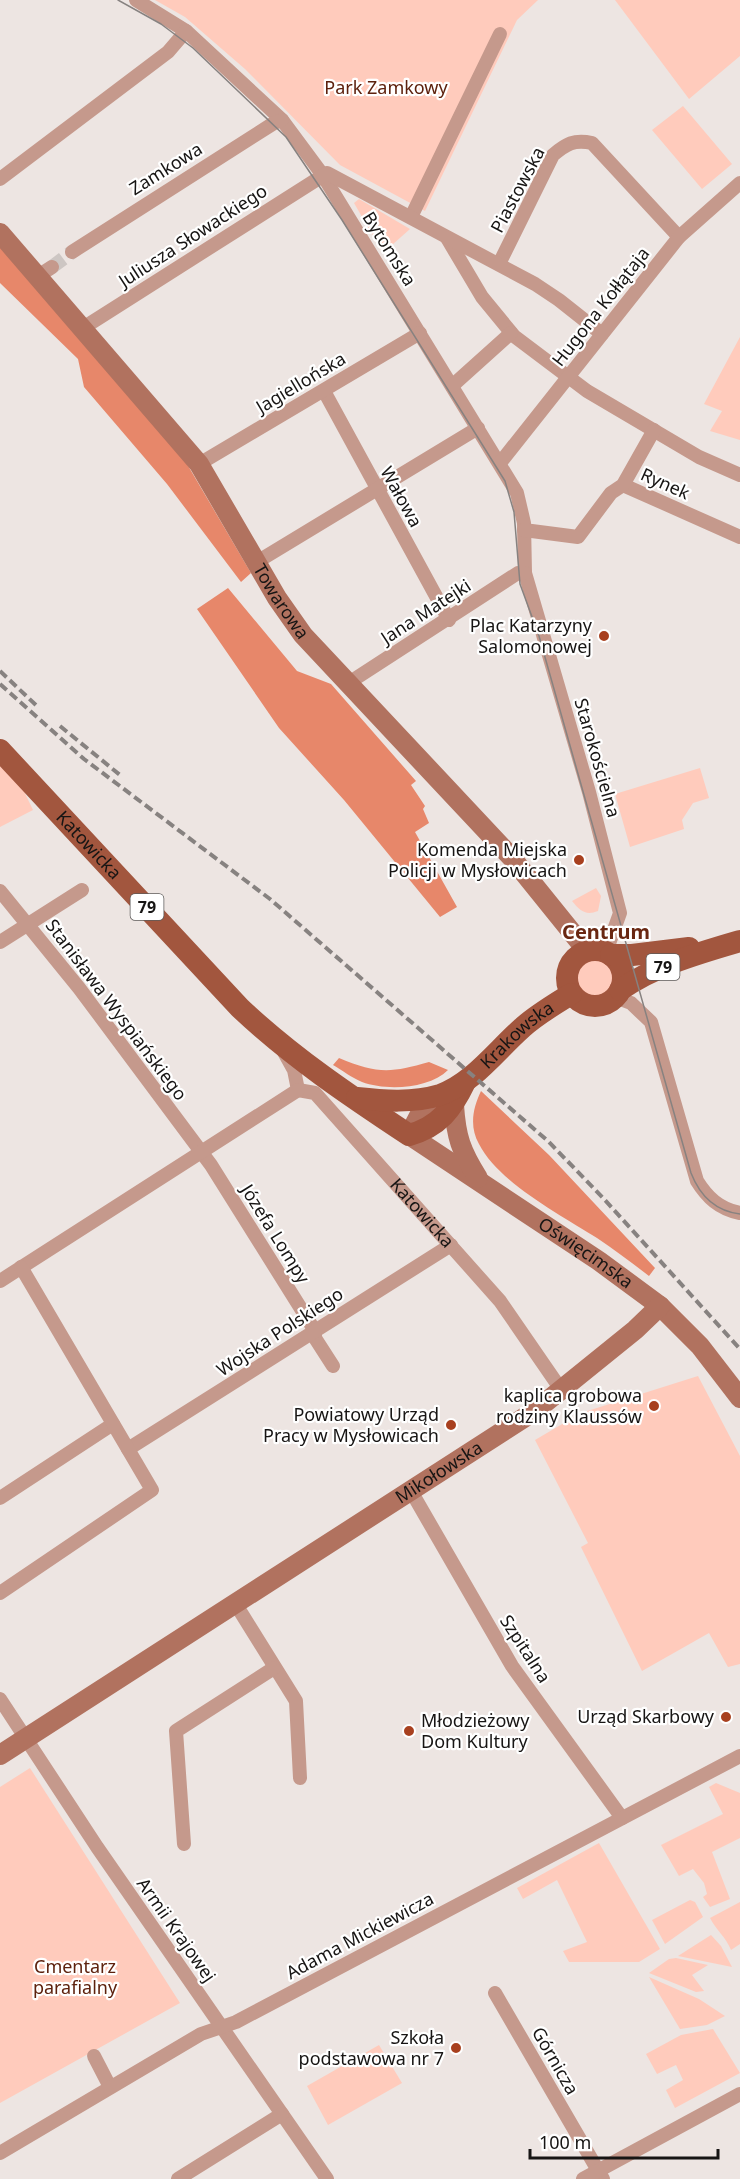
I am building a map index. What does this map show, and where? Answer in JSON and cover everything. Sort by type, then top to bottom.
[{"type":"main road","name":"Katowicka","points":[[0,750],[221,988],[280,1045],[352,1098],[409,1136]]},
{"type":"main road","name":"79","points":[[571,994],[585,1004],[595,1006],[606,1004],[647,973],[708,949],[740,941]]},
{"type":"main road","name":"79","points":[[601,952],[708,949]]},
{"type":"main road","name":"79","points":[[601,952],[622,970],[618,994]]},
{"type":"main road","points":[[571,994],[567,982],[568,969],[575,957],[601,952]]},
{"type":"main road","name":"Krakowska","points":[[409,1136],[425,1131],[441,1121],[447,1100],[465,1082],[524,1026],[571,994]]},
{"type":"main road","points":[[352,1098],[385,1101],[447,1100]]},
{"type":"street","name":"Bytomska","points":[[136,0],[186,31],[282,120],[322,174],[517,493],[524,530],[525,573]]},
{"type":"street","points":[[0,179],[168,52],[186,31]]},
{"type":"street","points":[[411,217],[500,34]]},
{"type":"street","name":"Zamkowa","points":[[72,252],[164,192],[282,120]]},
{"type":"street","name":"Piastowska","points":[[499,264],[553,155],[564,146],[579,140],[592,143],[679,237]]},
{"type":"street","points":[[322,174],[335,175],[447,238],[499,264],[559,300],[602,334]]},
{"type":"street","name":"Juliusza Słowackiego","points":[[83,328],[322,174]]},
{"type":"street","name":"Hugona Kołłątaja","points":[[500,463],[679,237],[740,183]]},
{"type":"street","name":"Towarowa","points":[[0,233],[45,272],[83,328],[199,464],[255,563],[303,635],[601,952]]},
{"type":"street","points":[[447,238],[482,297],[511,333],[569,378],[699,457],[740,475]]},
{"type":"street","name":"Jagiellońska","points":[[199,464],[420,333]]},
{"type":"street","points":[[452,386],[511,333]]},
{"type":"street","name":"Wałowa","points":[[324,391],[449,620]]},
{"type":"street","points":[[255,563],[478,428]]},
{"type":"street","points":[[623,485],[654,430]]},
{"type":"street","name":"Rynek","points":[[524,530],[578,537],[585,531],[611,493],[623,485],[740,537]]},
{"type":"street","name":"Jana Matejki","points":[[347,684],[449,620],[518,573],[525,573]]},
{"type":"street","name":"Starokościelna","points":[[525,573],[583,770],[620,913],[601,952]]},
{"type":"street","points":[[0,942],[82,890]]},
{"type":"street","name":"Stanisława Wyspiańskiego","points":[[0,891],[79,988],[201,1153]]},
{"type":"street","points":[[618,994],[651,1022],[697,1180],[707,1196],[715,1203],[740,1213]]},
{"type":"street","name":"Katowicka","points":[[280,1045],[294,1070],[298,1090],[315,1093],[451,1245],[500,1301],[562,1391]]},
{"type":"street","points":[[0,1281],[298,1090]]},
{"type":"street","points":[[447,1100],[463,1154],[485,1188]]},
{"type":"street","name":"Oświęcimska","points":[[409,1136],[599,1261],[660,1306],[700,1346],[740,1398]]},
{"type":"street","name":"Józefa Lompy","points":[[201,1153],[315,1331],[315,1338],[333,1366]]},
{"type":"street","name":"Wojska Polskiego","points":[[128,1449],[451,1245]]},
{"type":"street","points":[[0,1593],[152,1490],[21,1267]]},
{"type":"street","name":"Mikołowska","points":[[0,1755],[411,1491],[562,1391],[660,1306]]},
{"type":"street","points":[[0,1498],[113,1424]]},
{"type":"street","name":"Szpitalna","points":[[411,1491],[501,1648],[622,1818]]},
{"type":"street","points":[[235,1603],[296,1701],[300,1778]]},
{"type":"street","points":[[184,1844],[176,1731],[274,1668]]},
{"type":"street","name":"Armii Krajowej","points":[[0,1700],[103,1856],[327,2179]]},
{"type":"street","name":"Adama Mickiewicza","points":[[0,2153],[201,2034],[222,2027],[740,1756]]},
{"type":"street","name":"Górnicza","points":[[495,1992],[600,2175]]},
{"type":"street","points":[[94,2056],[110,2087]]},
{"type":"street","points":[[583,2179],[600,2175],[740,2094]]},
{"type":"street","points":[[178,2179],[282,2114]]},
{"type":"green space","name":"Park Zamkowy","points":[[155,0],[538,0],[517,20],[425,211],[340,165],[245,69],[185,17]]},
{"type":"green space","points":[[615,0],[740,0],[740,56],[689,99]]},
{"type":"green space","points":[[683,106],[732,164],[702,189],[652,130]]},
{"type":"green space","points":[[359,199],[410,229],[383,253],[354,203]]},
{"type":"green space","points":[[740,337],[740,440],[710,431],[722,411],[704,404]]},
{"type":"green space","points":[[0,764],[21,785],[33,810],[0,827]]},
{"type":"green space","points":[[700,768],[709,798],[693,803],[682,820],[684,829],[630,847],[615,794]]},
{"type":"green space","points":[[596,888],[601,896],[598,911],[584,912],[572,901]]},
{"type":"green space","points":[[594,955],[603,957],[610,963],[616,970],[618,979],[608,995],[581,999],[573,986],[573,973],[581,962]]},
{"type":"green space","points":[[698,1376],[740,1456],[740,1664],[728,1667],[709,1633],[642,1671],[581,1547],[588,1543],[535,1440],[581,1413]]},
{"type":"green space","name":"Cmentarz parafialny","points":[[30,1768],[180,2003],[0,2103],[0,1787]]},
{"type":"green space","points":[[716,1783],[740,1793],[740,1838],[712,1852],[730,1899],[710,1907],[703,1897],[707,1894],[704,1883],[693,1869],[679,1876],[661,1845],[723,1814],[709,1787]]},
{"type":"green space","points":[[599,1843],[660,1949],[639,1962],[569,1962],[563,1951],[587,1942],[557,1880],[523,1899],[517,1888]]},
{"type":"green space","points":[[690,1900],[695,1902],[703,1917],[665,1944],[652,1920]]},
{"type":"green space","points":[[740,1902],[740,1944],[731,1950],[710,1918]]},
{"type":"green space","points":[[711,1935],[721,1946],[732,1967],[678,1956]]},
{"type":"green space","points":[[676,1958],[708,1965],[692,1975],[704,1991],[696,1992],[649,1973],[669,1959]]},
{"type":"green space","points":[[649,1977],[699,1999],[725,2016],[707,2025],[680,2029]]},
{"type":"green space","points":[[713,2029],[740,2073],[675,2108],[666,2090],[683,2080],[676,2065],[657,2074],[646,2054],[681,2035]]},
{"type":"green space","points":[[379,2045],[402,2083],[328,2125],[307,2086]]},
{"type":"shaded area","points":[[0,247],[187,464],[251,573],[241,582],[167,484],[84,387],[78,359],[0,283]]},
{"type":"shaded area","points":[[228,588],[297,671],[331,684],[416,781],[411,785],[425,806],[423,809],[429,823],[415,832],[457,907],[440,917],[344,800],[279,728],[197,609]]},
{"type":"shaded area","points":[[339,1058],[374,1069],[394,1070],[429,1062],[448,1070],[419,1085],[383,1087],[362,1082],[333,1065]]},
{"type":"shaded area","points":[[481,1091],[549,1155],[655,1268],[649,1276],[597,1238],[532,1197],[501,1172],[488,1158],[479,1144],[473,1124],[474,1110]]},
{"type":"tunnel","points":[[52,267],[72,252]]},
{"type":"tram line","points":[[118,0],[161,24],[193,48],[286,137],[342,220],[505,481],[514,512],[520,584],[539,636],[691,1173],[699,1189],[710,1201],[723,1210],[740,1214]]},
{"type":"railway","points":[[0,671],[39,708]]},
{"type":"railway","points":[[0,684],[84,759],[270,899],[549,1142],[740,1349]]},
{"type":"railway","points":[[60,726],[120,775]]},
{"type":"place","name":"Plac Katarzyny Salomonowej","points":[[604,636]]},
{"type":"place","name":"Komenda Miejska Policji w Mysłowicach","points":[[579,860]]},
{"type":"place","name":"kaplica grobowa rodziny Klaussów","points":[[654,1406]]},
{"type":"place","name":"Powiatowy Urząd Pracy w Mysłowicach","points":[[451,1425]]},
{"type":"place","name":"Urząd Skarbowy","points":[[726,1717]]},
{"type":"place","name":"Młodzieżowy Dom Kultury","points":[[409,1731]]},
{"type":"place","name":"Szkoła podstawowa nr 7","points":[[456,2048]]},
{"type":"district","name":"Centrum","points":[[606,932]]}]
